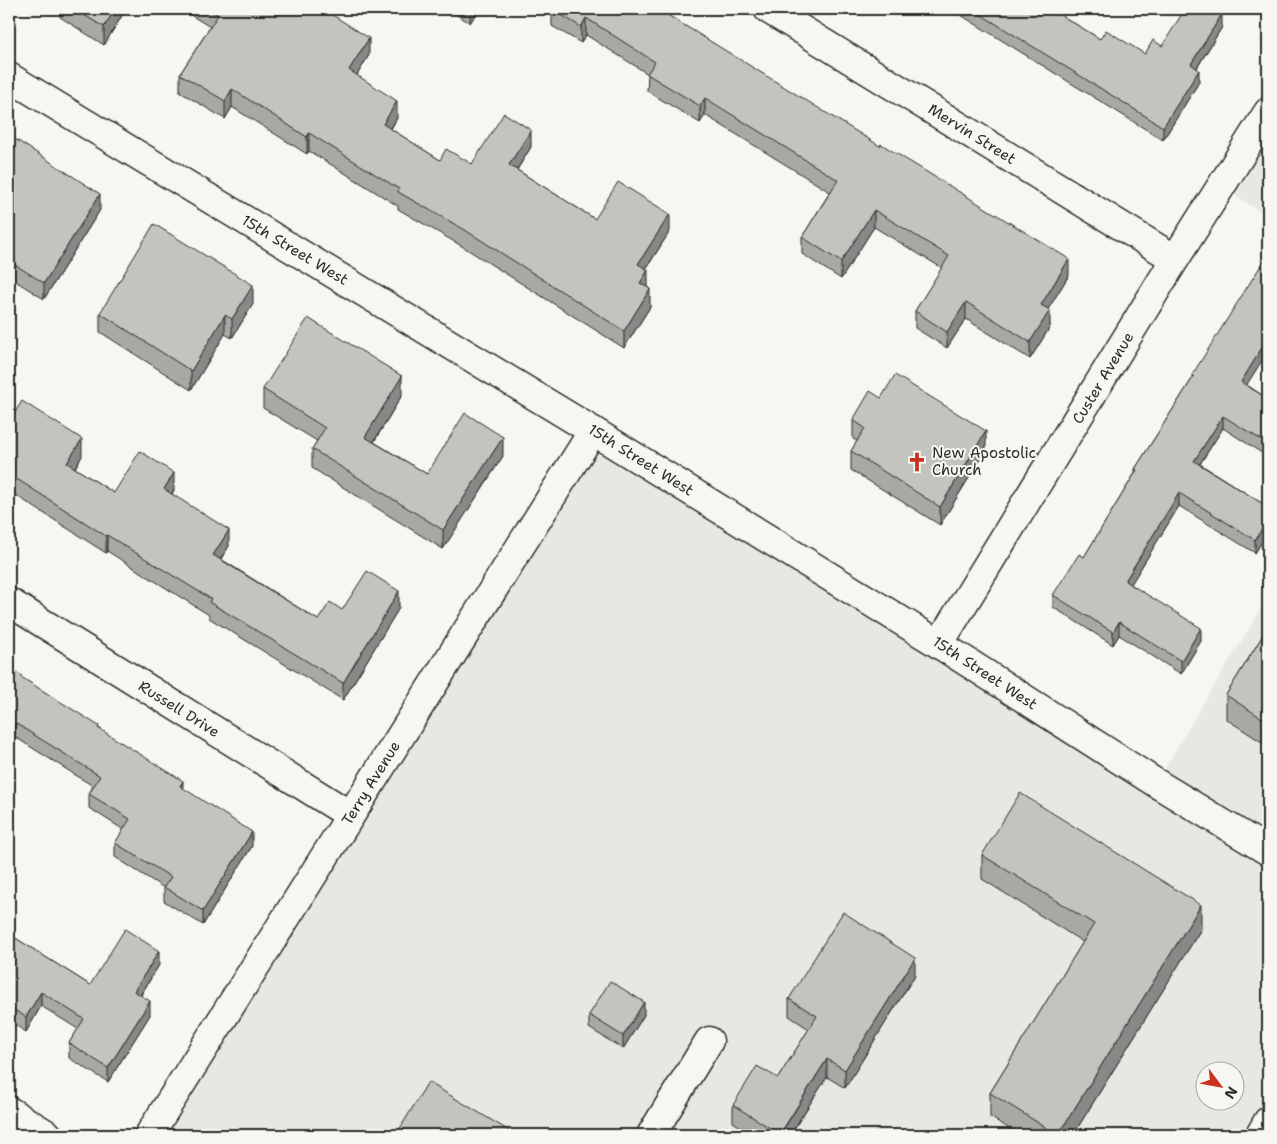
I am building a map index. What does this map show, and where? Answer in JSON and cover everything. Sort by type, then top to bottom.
[{"type":"street","name":"Mervin Street","points":[[768,9],[1175,259]]},
{"type":"street","name":"15th Street West","points":[[9,77],[594,431],[939,644],[1156,783],[1268,851]]},
{"type":"street","name":"Custer Avenue","points":[[939,644],[1175,259],[1268,112]]},
{"type":"street","name":"Terry Avenue","points":[[149,1135],[594,431]]},
{"type":"street","name":"Russell Drive","points":[[9,602],[350,815]]},
{"type":"street","points":[[651,1135],[709,1041]]},
{"type":"street","points":[[9,1111],[48,1135]]},
{"type":"street","points":[[1260,1135],[1268,1122]]},
{"type":"shaded area","points":[[1268,112],[1268,216],[1221,187]]},
{"type":"shaded area","points":[[593,431],[1156,782],[1268,597],[1268,1135],[149,1135]]},
{"type":"building","points":[[74,9],[115,9],[104,27]]},
{"type":"building","points":[[208,9],[323,9],[369,38],[349,70],[397,101],[383,124],[440,160],[446,149],[472,164],[504,113],[531,130],[509,165],[595,219],[618,182],[670,214],[638,264],[648,270],[640,283],[650,289],[624,331],[465,230],[398,192],[399,189],[309,133],[307,137],[232,89],[225,101],[180,74],[218,15]]},
{"type":"building","points":[[552,9],[658,9],[880,146],[881,144],[1069,259],[1041,305],[1050,310],[1030,342],[966,302],[947,332],[915,311],[949,256],[874,210],[841,262],[802,237],[838,180],[705,98],[700,106],[647,74],[655,62],[586,18],[581,27]]},
{"type":"building","points":[[972,9],[1051,9],[1100,39],[1106,30],[1145,54],[1153,40],[1162,46],[1185,9],[1213,9],[1222,14],[1191,64],[1199,70],[1163,127]]},
{"type":"building","points":[[9,135],[100,194],[44,283],[9,261]]},
{"type":"building","points":[[154,224],[253,285],[232,319],[225,315],[191,371],[100,313]]},
{"type":"building","points":[[1268,254],[1268,338],[1241,382],[1268,399],[1268,444],[1223,416],[1194,461],[1268,507],[1268,519],[1255,540],[1179,493],[1125,581],[1201,628],[1181,661],[1119,622],[1113,632],[1053,595],[1079,554],[1084,557],[1137,470],[1135,469],[1194,376],[1192,375]]},
{"type":"building","points":[[308,318],[402,376],[365,437],[427,474],[465,413],[503,437],[443,530],[312,449],[325,428],[263,389]]},
{"type":"building","points":[[895,375],[986,431],[940,507],[851,451],[865,428],[853,420],[870,391],[881,398]]},
{"type":"building","points":[[22,401],[82,439],[67,463],[114,493],[140,451],[174,473],[164,489],[229,530],[213,555],[318,620],[330,602],[342,610],[367,571],[399,591],[343,683],[209,602],[211,599],[106,536],[9,474],[9,422]]},
{"type":"building","points":[[1268,627],[1268,722],[1226,695]]},
{"type":"building","points":[[9,667],[21,677],[99,726],[98,728],[183,781],[180,786],[252,832],[203,911],[164,887],[171,877],[115,843],[130,819],[89,794],[100,776],[15,723],[9,733]]},
{"type":"building","points":[[1020,793],[1201,905],[1058,1135],[990,1093],[1094,924],[982,855]]},
{"type":"building","points":[[843,912],[915,958],[845,1070],[827,1059],[780,1134],[733,1105],[757,1066],[778,1078],[817,1016],[789,999]]},
{"type":"building","points":[[125,929],[159,951],[134,991],[150,1001],[108,1068],[69,1043],[84,1019],[41,992],[26,1017],[9,1007],[9,934],[90,985]]},
{"type":"building","points":[[610,981],[644,1002],[623,1036],[589,1015]]},
{"type":"building","points":[[428,1082],[516,1135],[396,1135]]},
{"type":"place","name":"New Apostolic Church","points":[[917,462]]}]
